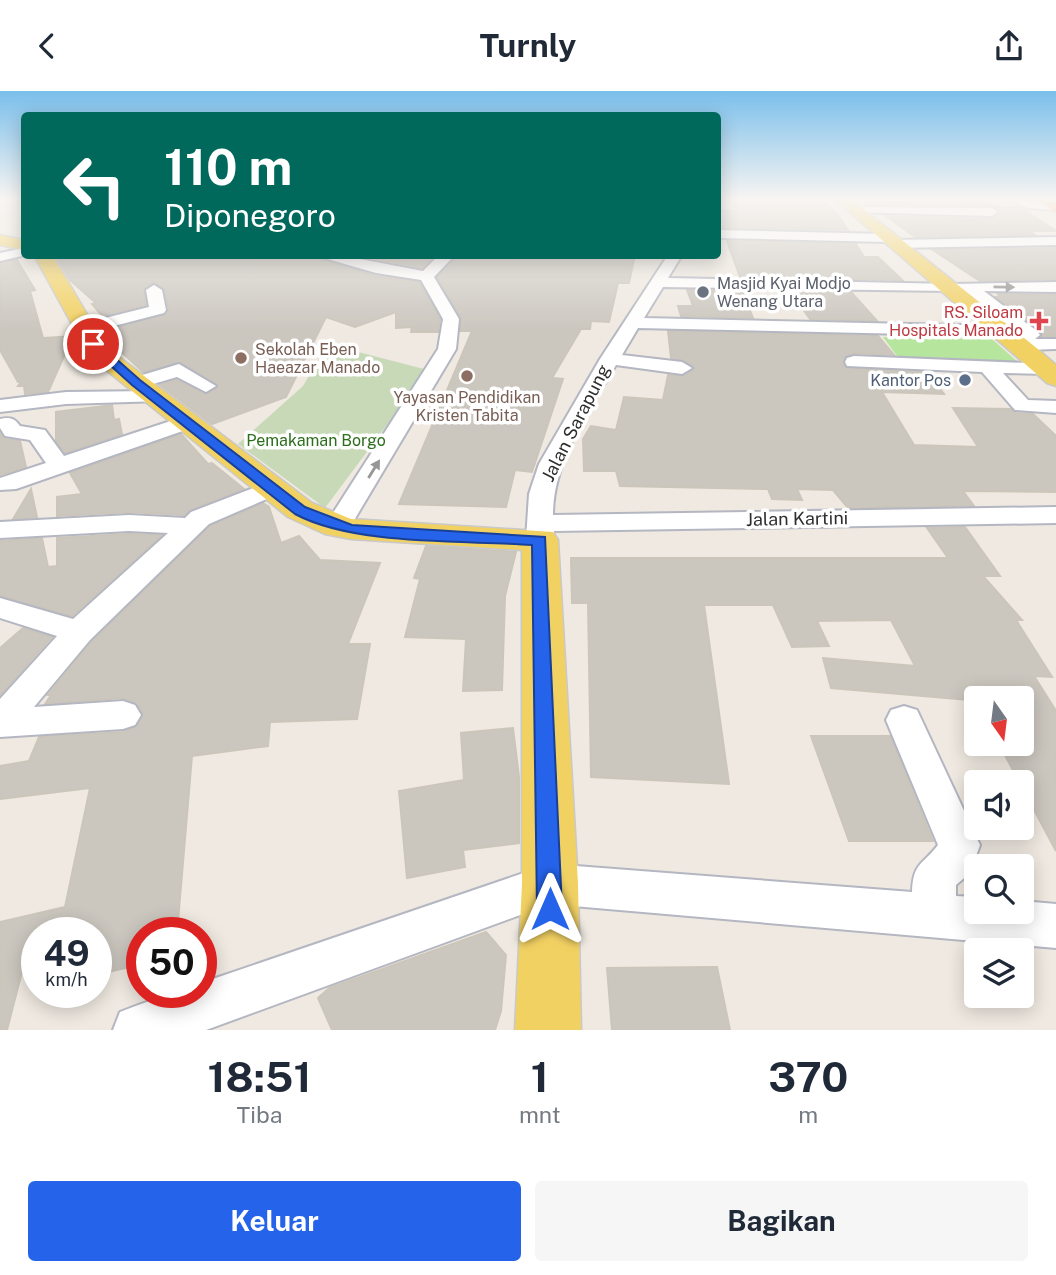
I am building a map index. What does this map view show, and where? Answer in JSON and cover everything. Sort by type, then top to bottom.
[{"type":"main road","points":[[889,244],[1036,351]]},
{"type":"main road","points":[[45,259],[82,330],[98,352],[300,510],[337,527],[465,538],[539,532]]},
{"type":"main road","name":"Jalan Sarapung","points":[[539,532],[550,884],[548,1030]]},
{"type":"street","points":[[787,244],[793,251]]},
{"type":"street","points":[[0,257],[21,253]]},
{"type":"street","points":[[337,259],[376,269],[426,276]]},
{"type":"street","points":[[426,276],[443,259]]},
{"type":"street","name":"Jalan Sarapung","points":[[539,532],[541,494],[551,464],[609,359],[672,259]]},
{"type":"street","points":[[337,527],[447,349],[451,319],[426,276]]},
{"type":"street","points":[[657,282],[1056,287]]},
{"type":"street","points":[[765,285],[786,326]]},
{"type":"street","points":[[860,286],[899,328]]},
{"type":"street","points":[[82,330],[158,310],[154,290]]},
{"type":"street","points":[[631,323],[899,328],[1036,351]]},
{"type":"street","points":[[854,362],[987,367],[1036,351]]},
{"type":"street","points":[[609,359],[682,368]]},
{"type":"street","points":[[987,367],[1022,406],[1056,407]]},
{"type":"street","points":[[59,465],[37,435],[13,431],[4,415],[137,383],[179,370],[206,386]]},
{"type":"street","points":[[66,398],[137,383]]},
{"type":"street","points":[[120,414],[148,435]]},
{"type":"street","points":[[6,484],[189,421]]},
{"type":"street","points":[[0,720],[79,632],[190,526],[224,507],[274,487]]},
{"type":"street","name":"Jalan Kartini","points":[[539,532],[1056,515]]},
{"type":"street","points":[[0,530],[129,523],[190,526]]},
{"type":"street","points":[[0,608],[79,632]]},
{"type":"street","points":[[0,720],[123,715]]},
{"type":"street","points":[[904,720],[959,845],[956,859],[934,876],[934,916]]},
{"type":"street","points":[[138,1030],[550,884],[1056,926]]},
{"type":"green space","points":[[883,337],[992,339],[1020,364],[900,360]]},
{"type":"green space","name":"Pemakaman Borgo","points":[[327,344],[428,370],[325,508],[238,444],[303,386]]},
{"type":"building","points":[[728,244],[856,244],[864,257],[878,257],[902,280],[740,277]]},
{"type":"building","points":[[1056,248],[1056,279],[980,281],[933,250]]},
{"type":"building","points":[[57,259],[324,259],[375,276],[419,282],[440,319],[438,332],[411,332],[412,327],[396,328],[396,312],[355,327],[326,317],[286,397],[212,424],[160,385],[177,380],[205,394],[217,388],[217,384],[180,362],[143,372],[101,333],[118,332],[115,328],[166,314],[169,309],[163,288],[153,283],[144,289],[146,305],[102,316],[92,304],[96,303],[70,280]]},
{"type":"building","points":[[376,259],[431,259],[422,268]]},
{"type":"building","points":[[453,259],[634,259],[629,283],[618,283],[609,322],[591,321],[590,329],[581,329],[552,378],[563,379],[532,472],[515,470],[506,507],[399,504],[472,331],[460,331],[461,318],[437,277]]},
{"type":"building","points":[[17,260],[35,290],[30,291],[43,338],[73,336],[48,392],[25,394],[24,386],[18,386],[21,382],[18,382],[0,350],[0,263]]},
{"type":"building","points":[[687,290],[742,291],[753,318],[681,316],[678,306],[693,306]]},
{"type":"building","points":[[790,291],[851,292],[877,321],[810,319]]},
{"type":"building","name":"RS. Siloam Hospitals Manado","points":[[998,294],[1056,295],[1056,336],[1042,336],[1039,329],[996,297],[1000,296]]},
{"type":"building","points":[[668,331],[878,336],[894,355],[853,353],[845,357],[845,367],[927,372],[944,394],[882,392],[914,445],[978,447],[953,408],[1011,409],[1015,413],[1033,414],[1056,436],[1056,492],[963,491],[974,506],[848,508],[833,490],[797,489],[802,500],[772,499],[768,489],[620,486],[616,471],[584,471],[583,439],[591,426],[616,430],[624,397],[663,400],[668,375],[683,376],[694,369],[683,360],[671,358]]},
{"type":"building","points":[[112,405],[114,420],[119,419],[122,434],[65,453],[56,441],[56,412]]},
{"type":"building","points":[[0,433],[5,439],[20,441],[26,467],[0,475]]},
{"type":"building","points":[[181,434],[208,464],[212,463],[244,489],[190,510],[184,515],[129,512],[57,516],[57,497],[82,494],[70,473]]},
{"type":"building","points":[[31,489],[37,517],[13,519]]},
{"type":"building","points":[[263,503],[269,507],[281,543],[299,536],[320,560],[380,563],[348,644],[370,644],[357,719],[270,722],[268,746],[192,756],[178,917],[126,917],[126,968],[112,971],[112,917],[22,917],[65,907],[90,788],[0,799],[0,766],[29,761],[39,737],[123,732],[137,726],[143,714],[136,703],[123,698],[45,704],[51,695],[48,695],[92,642],[210,526]]},
{"type":"building","points":[[965,527],[1000,576],[983,576],[1022,620],[1016,620],[1052,677],[1034,676],[1056,711],[1056,851],[1034,810],[1034,770],[1013,770],[1005,756],[1034,756],[1034,686],[964,686],[964,700],[831,688],[823,658],[915,666],[891,620],[817,621],[829,646],[792,647],[773,605],[704,605],[729,784],[591,777],[588,603],[572,603],[571,558],[948,558],[927,528]]},
{"type":"building","points":[[162,535],[72,616],[0,596],[0,541],[42,538],[48,567],[57,566],[57,538]]},
{"type":"building","points":[[426,546],[516,552],[505,596],[502,690],[463,691],[466,639],[405,637],[420,579],[414,578]]},
{"type":"building","points":[[23,628],[52,637],[0,695],[0,648]]},
{"type":"building","points":[[513,728],[519,777],[519,843],[463,850],[465,867],[407,878],[399,791],[464,780],[461,733]]},
{"type":"building","points":[[811,736],[890,736],[933,841],[849,841]]},
{"type":"building","points":[[21,917],[21,976],[7,1030],[0,1030],[0,922]]},
{"type":"building","points":[[486,932],[506,955],[501,1011],[495,1030],[332,1030],[318,998],[329,988]]},
{"type":"building","points":[[717,967],[730,1030],[612,1030],[607,968]]},
{"type":"place","name":"Masjid Kyai Modjo Wenang Utara","points":[[703,292]]},
{"type":"place","name":"RS. Siloam Hospitals Manado","points":[[1039,321]]},
{"type":"place","name":"Sekolah Eben Haeazar Manado","points":[[241,358]]},
{"type":"place","name":"Yayasan Pendidikan Kristen Tabita","points":[[467,376]]},
{"type":"place","name":"Kantor Pos","points":[[965,380]]},
{"type":"route","points":[[93,344],[98,352],[136,383],[189,421],[300,510],[313,517],[337,527],[351,529],[465,538],[540,540],[550,909]]}]
